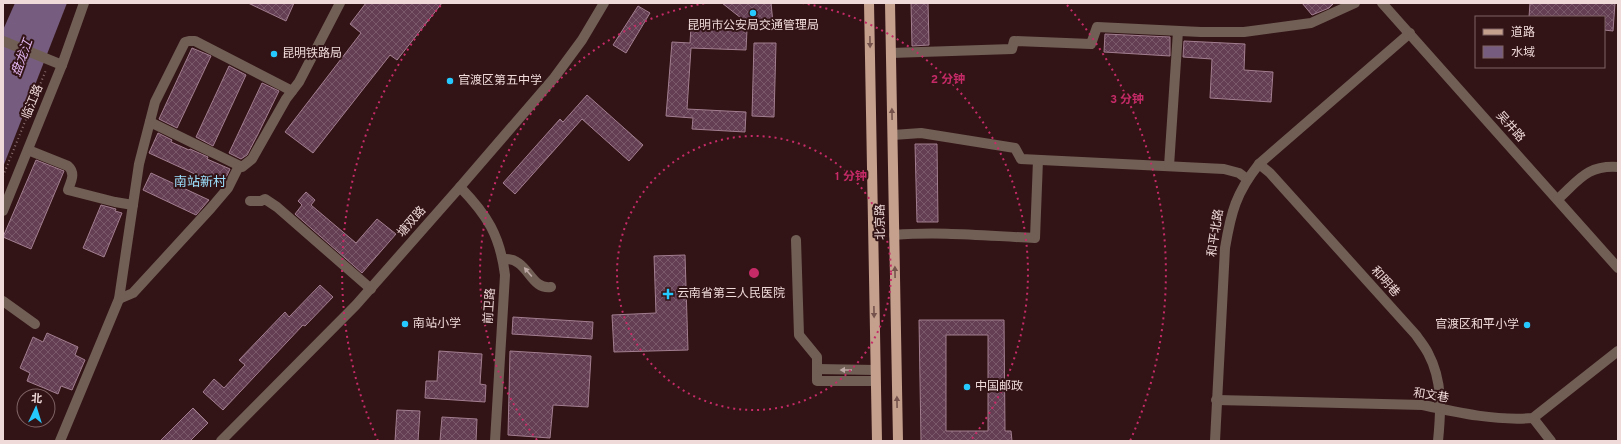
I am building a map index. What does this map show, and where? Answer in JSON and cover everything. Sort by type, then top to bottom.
[{"type":"main road","name":"北京路","points":[[869,3],[877,441]]},
{"type":"main road","name":"北京路","points":[[890,3],[898,441]]},
{"type":"street","name":"临江路","points":[[3,211],[62,64],[84,3]]},
{"type":"street","points":[[119,299],[133,293],[211,208],[228,188],[241,167],[247,165],[252,159],[292,90],[299,82],[340,3]]},
{"type":"street","name":"塘双路","points":[[221,441],[356,305],[460,187],[554,78],[582,40],[604,3]]},
{"type":"street","points":[[891,53],[1012,49],[1014,41],[1091,44],[1097,27],[1178,31],[1244,32],[1311,23],[1355,3]]},
{"type":"street","name":"吴井路","points":[[1382,3],[1618,268]]},
{"type":"street","points":[[1169,166],[1178,31]]},
{"type":"street","name":"和平北路","points":[[1215,441],[1225,248],[1229,223],[1235,202],[1247,179],[1259,164],[1410,33]]},
{"type":"street","points":[[3,41],[62,64]]},
{"type":"street","points":[[60,441],[119,299],[139,164],[154,102],[185,42],[195,41],[292,90]]},
{"type":"street","points":[[150,122],[241,167]]},
{"type":"street","points":[[893,135],[921,133],[1015,148],[1021,159],[1224,169],[1239,173],[1247,179]]},
{"type":"street","points":[[28,150],[68,166],[72,170],[73,176],[68,190],[133,205]]},
{"type":"street","points":[[894,235],[914,233],[1035,238],[1038,160]]},
{"type":"street","name":"和明巷","points":[[1259,164],[1270,173],[1416,335],[1428,353],[1435,370],[1441,409],[1438,441]]},
{"type":"street","points":[[1558,199],[1588,171],[1605,166],[1618,167]]},
{"type":"street","points":[[235,191],[232,190],[241,167]]},
{"type":"street","name":"前卫路","points":[[460,187],[490,223],[501,248],[503,259],[505,274],[495,441]]},
{"type":"street","points":[[250,201],[256,202],[265,199],[277,207],[371,288]]},
{"type":"street","points":[[796,240],[800,335],[817,357],[817,380],[875,381]]},
{"type":"street","points":[[503,259],[520,263],[539,286],[545,288],[550,287]]},
{"type":"street","points":[[3,301],[35,324]]},
{"type":"street","points":[[1550,441],[1533,418],[1618,351]]},
{"type":"street","points":[[817,370],[875,370]]},
{"type":"street","name":"和文巷","points":[[1216,400],[1423,405],[1454,412],[1521,419],[1533,418]]},
{"type":"path","points":[[3,176],[50,60]]},
{"type":"water","name":"盘龙江","points":[[15,3],[67,3],[3,167],[3,30]]},
{"type":"building","points":[[248,3],[294,3],[286,21]]},
{"type":"building","points":[[366,3],[442,3],[397,60],[390,55],[313,153],[285,132],[361,33],[350,24]]},
{"type":"building","name":"昆明市公安局交通管理局","points":[[722,3],[771,3],[773,23],[746,22]]},
{"type":"building","points":[[911,3],[928,3],[929,45],[912,46]]},
{"type":"building","points":[[1302,3],[1334,3],[1329,8],[1312,15]]},
{"type":"building","points":[[1530,3],[1615,3],[1613,31],[1605,30],[1605,16],[1529,16]]},
{"type":"building","points":[[638,6],[650,13],[626,53],[613,45]]},
{"type":"building","points":[[691,27],[747,30],[746,50],[691,48],[687,109],[746,112],[745,132],[692,129],[693,118],[666,116],[672,42],[690,43]]},
{"type":"building","points":[[1105,34],[1170,37],[1170,56],[1104,52]]},
{"type":"building","points":[[1184,41],[1245,44],[1244,70],[1273,72],[1271,102],[1210,98],[1212,59],[1183,57]]},
{"type":"building","points":[[754,43],[776,43],[774,117],[752,116]]},
{"type":"building","points":[[192,48],[211,56],[177,128],[159,119]]},
{"type":"building","points":[[229,66],[246,75],[213,146],[196,137]]},
{"type":"building","points":[[262,83],[279,91],[247,155],[241,159],[229,153]]},
{"type":"building","points":[[587,95],[643,145],[629,161],[582,119],[515,194],[503,183],[560,119],[563,122]]},
{"type":"building","points":[[158,133],[172,140],[171,142],[208,157],[207,159],[230,169],[223,184],[221,186],[149,153]]},
{"type":"building","points":[[915,144],[937,144],[938,222],[917,222]]},
{"type":"building","points":[[36,160],[64,171],[31,249],[3,237]]},
{"type":"building","points":[[151,173],[209,200],[196,215],[143,190]]},
{"type":"building","points":[[306,192],[315,200],[311,205],[356,243],[377,219],[396,234],[362,273],[295,214],[302,205],[298,201]]},
{"type":"building","points":[[101,205],[116,209],[115,211],[122,213],[104,257],[83,248]]},
{"type":"building","points":[[685,255],[688,350],[614,352],[612,315],[656,313],[654,256]]},
{"type":"building","points":[[320,285],[333,297],[305,326],[303,325],[223,410],[203,392],[214,379],[224,388],[245,365],[239,360],[285,312],[289,317]]},
{"type":"building","points":[[513,317],[593,322],[592,339],[512,334]]},
{"type":"building","points":[[919,320],[1004,320],[1005,431],[1011,431],[1012,441],[921,441]],"holes":[[[946,335],[988,335],[988,431],[946,431]]]},
{"type":"building","points":[[47,333],[78,347],[75,355],[85,360],[72,390],[61,386],[58,394],[56,393],[56,388],[44,388],[27,381],[30,373],[20,368],[33,337],[43,342]]},
{"type":"building","points":[[439,351],[482,354],[480,384],[486,385],[485,402],[425,398],[426,381],[437,381]]},
{"type":"building","points":[[510,351],[591,356],[588,407],[553,405],[550,438],[508,435]]},
{"type":"building","points":[[193,408],[208,423],[190,441],[160,441]]},
{"type":"building","points":[[397,410],[420,411],[418,441],[395,441]]},
{"type":"building","points":[[442,417],[477,419],[476,441],[440,441]]},
{"type":"place","name":"昆明市公安局交通管理局","points":[[753,13]]},
{"type":"place","name":"昆明铁路局","points":[[274,54]]},
{"type":"place","name":"官渡区第五中学","points":[[450,81]]},
{"type":"place","name":"云南省第三人民医院","points":[[668,294]]},
{"type":"place","name":"南站小学","points":[[405,324]]},
{"type":"place","name":"官渡区和平小学","points":[[1527,325]]},
{"type":"place","name":"中国邮政","points":[[967,387]]},
{"type":"district","name":"南站新村","points":[[200,183]]}]
